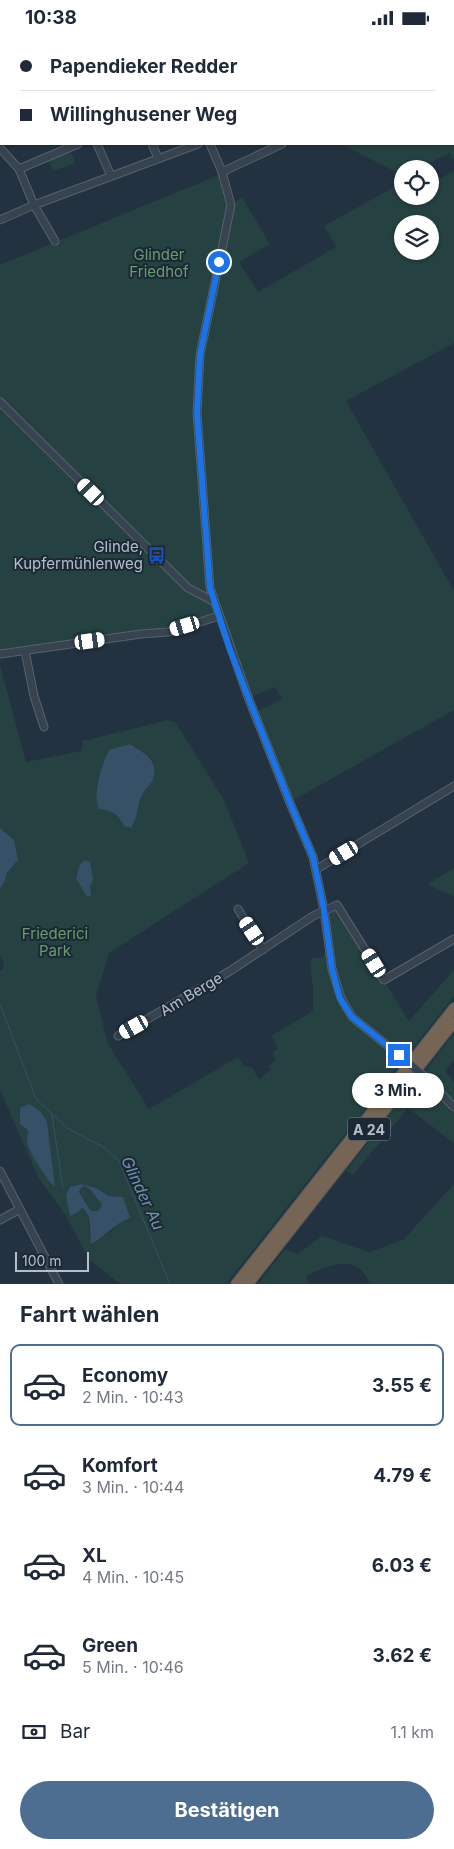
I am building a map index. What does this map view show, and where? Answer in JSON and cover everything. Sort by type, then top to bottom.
[{"type":"highway","name":"A 24","points":[[236,1284],[454,1008]]},
{"type":"highway","name":"A 24","points":[[248,1284],[454,1022]]},
{"type":"street","points":[[18,169],[76,145]]},
{"type":"street","points":[[97,145],[111,176]]},
{"type":"street","points":[[152,145],[158,158]]},
{"type":"street","points":[[0,220],[34,205],[195,145]]},
{"type":"street","points":[[210,145],[222,172],[231,205],[200,355],[197,413],[205,533],[213,601],[248,697],[317,869],[332,969],[337,989],[345,1007],[352,1017],[425,1077],[454,1107]]},
{"type":"street","points":[[222,172],[280,145]]},
{"type":"street","points":[[0,148],[18,169],[34,205],[55,241]]},
{"type":"street","points":[[0,402],[188,588],[213,601]]},
{"type":"street","points":[[0,654],[141,634],[168,632],[219,616]]},
{"type":"street","points":[[25,651],[34,696],[44,727]]},
{"type":"street","points":[[317,869],[454,786]]},
{"type":"street","points":[[324,910],[337,905],[384,980],[454,939]]},
{"type":"street","points":[[238,909],[263,950]]},
{"type":"street","name":"Am Berge","points":[[118,1036],[152,1018],[324,910]]},
{"type":"street","points":[[0,1171],[58,1284]]},
{"type":"street","points":[[0,1220],[20,1209]]},
{"type":"green space","points":[[343,145],[454,145],[454,160],[450,153],[436,160],[394,160],[394,171]]},
{"type":"green space","points":[[70,149],[75,163],[53,171],[48,159]]},
{"type":"green space","name":"Glinder Friedhof","points":[[454,171],[454,343],[346,401],[454,591],[454,710],[290,802],[256,712],[282,699],[275,687],[251,697],[220,613],[166,628],[0,653],[0,265],[221,174],[231,205],[242,197],[270,244],[239,262],[258,292],[336,247],[324,226],[394,187],[394,205],[439,205],[439,179]]},
{"type":"green space","name":"Friederici Park","points":[[0,665],[26,762],[81,751],[83,741],[168,720],[176,723],[224,800],[249,863],[109,953],[96,996],[108,1044],[149,1109],[238,1057],[244,1066],[252,1068],[259,1079],[271,1070],[268,1066],[276,1059],[272,1054],[278,1048],[271,1036],[313,1011],[310,959],[323,957],[327,947],[329,969],[334,990],[347,1016],[402,1062],[226,1284],[120,1284],[90,1260],[64,1213],[38,1177],[0,1090],[0,971],[3,969],[4,963],[0,956],[0,889],[7,873],[18,860],[9,835],[0,828]],"holes":[[[130,744],[149,756],[154,764],[153,779],[142,795],[134,823],[124,826],[119,815],[110,810]],[[28,1130],[55,1187],[36,1161],[27,1143]],[[81,1184],[96,1188],[109,1196],[122,1197],[120,1221],[111,1231],[91,1243],[88,1215],[70,1187]]]},
{"type":"green space","points":[[454,868],[454,897],[427,884]]},
{"type":"green space","points":[[337,905],[409,1021],[454,970],[454,996],[406,1057],[353,1013],[339,987],[334,968],[326,910]]},
{"type":"green space","points":[[454,1034],[454,1060],[445,1071],[454,1082],[454,1102],[424,1072]]},
{"type":"green space","points":[[419,1077],[454,1113],[454,1143],[408,1108],[353,1175],[346,1171]]},
{"type":"green space","points":[[454,1184],[453,1284],[370,1284],[361,1269],[353,1265],[340,1264],[318,1270],[306,1276],[310,1284],[258,1284],[285,1249],[298,1254],[322,1236],[369,1252],[403,1240]]},
{"type":"green space","points":[[84,1186],[90,1189],[102,1206],[99,1210],[90,1210],[79,1192]]},
{"type":"water","points":[[130,744],[149,757],[154,766],[153,779],[140,799],[131,828],[124,826],[115,813],[99,809],[97,803],[97,788],[109,750]]},
{"type":"water","points":[[0,828],[14,840],[18,860],[7,873],[0,889]]},
{"type":"water","points":[[84,860],[90,862],[93,879],[90,887],[91,896],[87,897],[76,878],[80,865]]},
{"type":"water","points":[[29,1104],[40,1112],[47,1123],[55,1187],[33,1156],[27,1144],[28,1130],[20,1124],[20,1108]]},
{"type":"water","points":[[81,1184],[96,1188],[109,1196],[123,1197],[130,1218],[91,1244],[90,1224],[85,1211],[82,1208],[70,1216],[66,1195],[70,1187]],"holes":[[[84,1186],[90,1189],[102,1205],[99,1210],[90,1210],[79,1192]]]},
{"type":"waterway","name":"Glinder Au","points":[[0,1004],[36,1099],[67,1128],[105,1148],[119,1161],[170,1284]]},
{"type":"waterway","points":[[52,1115],[63,1188]]},
{"type":"place","name":"Glinde, Kupfermühlenweg","points":[[157,555]]},
{"type":"route","points":[[219,262],[200,355],[197,413],[210,588],[248,697],[317,869],[332,969],[340,998],[352,1017],[399,1055]]}]
